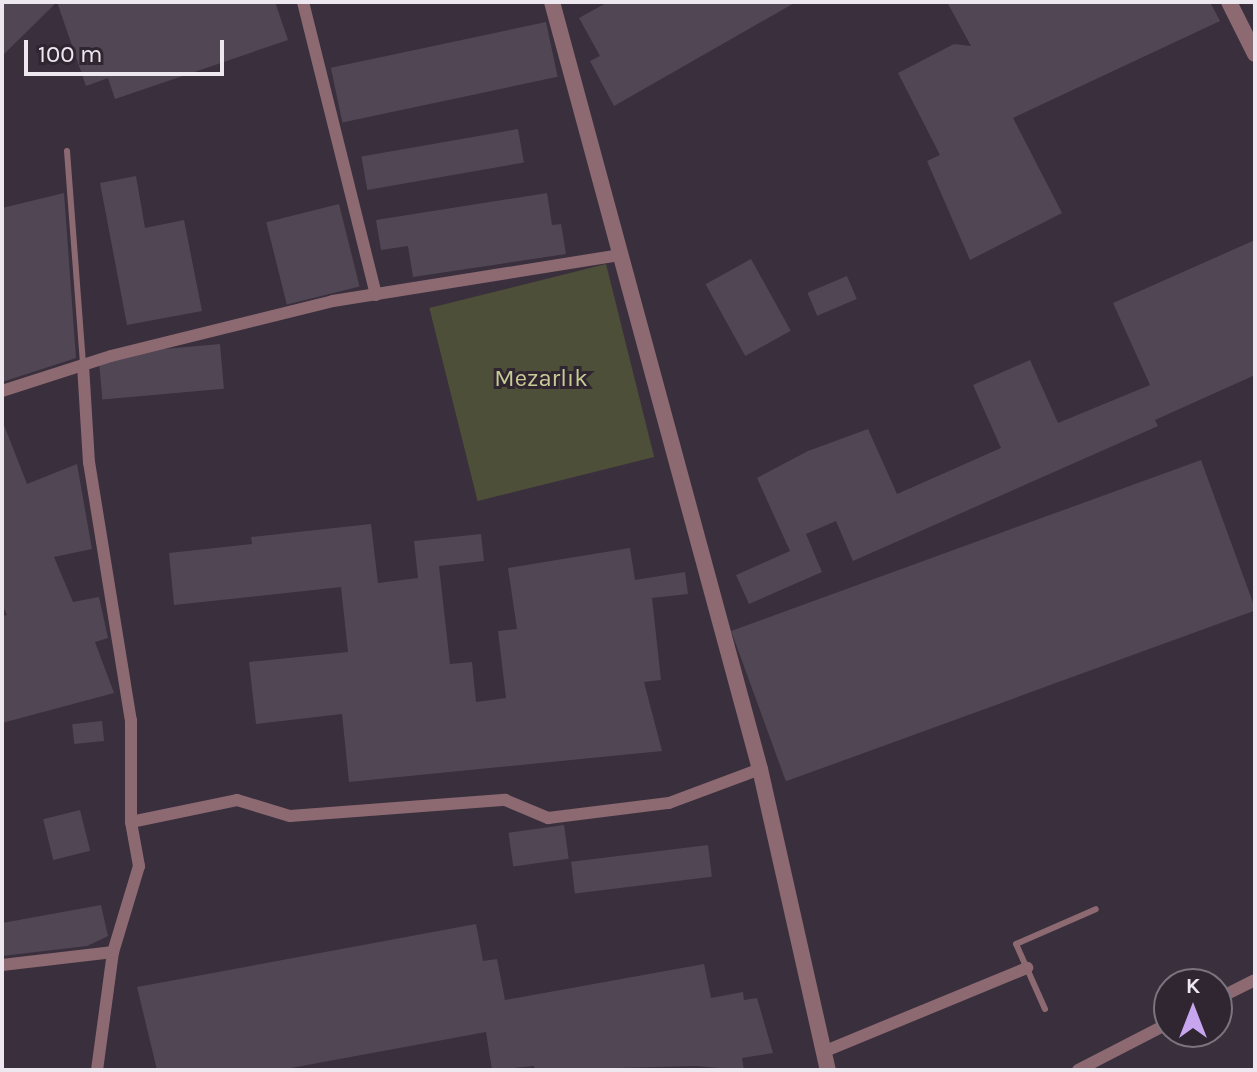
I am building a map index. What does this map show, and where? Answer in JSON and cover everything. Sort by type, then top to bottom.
[{"type":"street","points":[[303,2],[376,295]]},
{"type":"street","points":[[552,2],[760,769],[828,1070]]},
{"type":"street","points":[[1229,2],[1255,54]]},
{"type":"street","points":[[2,391],[83,365],[333,301],[619,255]]},
{"type":"street","points":[[83,365],[89,462],[131,720],[131,822],[139,866],[113,952],[97,1070]]},
{"type":"street","points":[[131,822],[237,800],[290,816],[505,800],[548,818],[669,803],[760,769]]},
{"type":"street","points":[[2,965],[113,952]]},
{"type":"street","points":[[823,1052],[1027,968]]},
{"type":"street","points":[[1233,991],[1255,980]]},
{"type":"street","points":[[1078,1070],[1153,1031]]},
{"type":"lane","points":[[67,151],[83,365]]},
{"type":"lane","points":[[1045,1009],[1016,944],[1096,909]]},
{"type":"green space","name":"Mezarlık","points":[[606,264],[654,457],[478,501],[429,308]]},
{"type":"building","points":[[2,2],[57,2],[2,56]]},
{"type":"building","points":[[57,2],[275,2],[288,40],[115,99],[108,78],[86,86]]},
{"type":"building","points":[[608,2],[796,2],[614,106],[590,61],[600,56],[579,18]]},
{"type":"building","points":[[947,2],[1210,2],[1220,21],[1013,118],[1062,213],[970,260],[927,161],[940,155],[898,73],[954,44],[971,46]]},
{"type":"building","points":[[546,22],[558,77],[342,123],[331,68]]},
{"type":"building","points":[[518,129],[524,162],[367,190],[361,157]]},
{"type":"building","points":[[136,176],[145,228],[184,220],[202,311],[127,325],[100,183]]},
{"type":"building","points":[[64,193],[76,358],[2,382],[2,208]]},
{"type":"building","points":[[547,193],[552,225],[561,224],[566,254],[413,277],[408,246],[381,250],[376,220]]},
{"type":"building","points":[[339,204],[360,286],[287,305],[266,222]]},
{"type":"building","points":[[1255,240],[1255,375],[1155,420],[1158,426],[853,561],[836,521],[806,534],[822,572],[749,604],[736,575],[790,551],[757,478],[808,451],[868,429],[897,494],[1001,448],[973,385],[1030,360],[1058,423],[1150,385],[1113,303]]},
{"type":"building","points":[[751,259],[791,331],[745,356],[706,284]]},
{"type":"building","points":[[847,276],[857,299],[817,316],[807,293]]},
{"type":"building","points":[[220,344],[224,389],[102,399],[98,355]]},
{"type":"building","points":[[2,420],[27,484],[77,464],[92,549],[54,557],[73,602],[99,597],[108,638],[95,642],[114,693],[2,723],[2,616],[7,615],[2,604]]},
{"type":"building","points":[[1201,460],[1255,611],[786,781],[731,631]]},
{"type":"building","points":[[371,524],[378,583],[418,578],[414,541],[481,534],[484,561],[439,566],[450,664],[472,662],[476,702],[506,698],[498,631],[517,629],[508,568],[630,548],[635,580],[685,572],[688,594],[652,598],[661,680],[644,682],[662,751],[349,782],[342,714],[256,724],[249,662],[348,652],[341,587],[174,605],[169,553],[252,544],[251,537]]},
{"type":"building","points":[[102,721],[104,741],[74,744],[72,724]]},
{"type":"building","points":[[80,810],[90,851],[53,860],[43,819]]},
{"type":"building","points":[[564,825],[569,859],[513,866],[509,833]]},
{"type":"building","points":[[708,845],[712,877],[575,894],[571,862]]},
{"type":"building","points":[[101,905],[108,936],[87,946],[2,956],[2,923]]},
{"type":"building","points":[[476,924],[483,961],[497,959],[505,1000],[704,964],[711,998],[743,992],[744,1000],[757,998],[773,1053],[742,1058],[744,1070],[696,1066],[535,1070],[534,1066],[492,1070],[486,1032],[280,1070],[157,1070],[137,987]]}]
